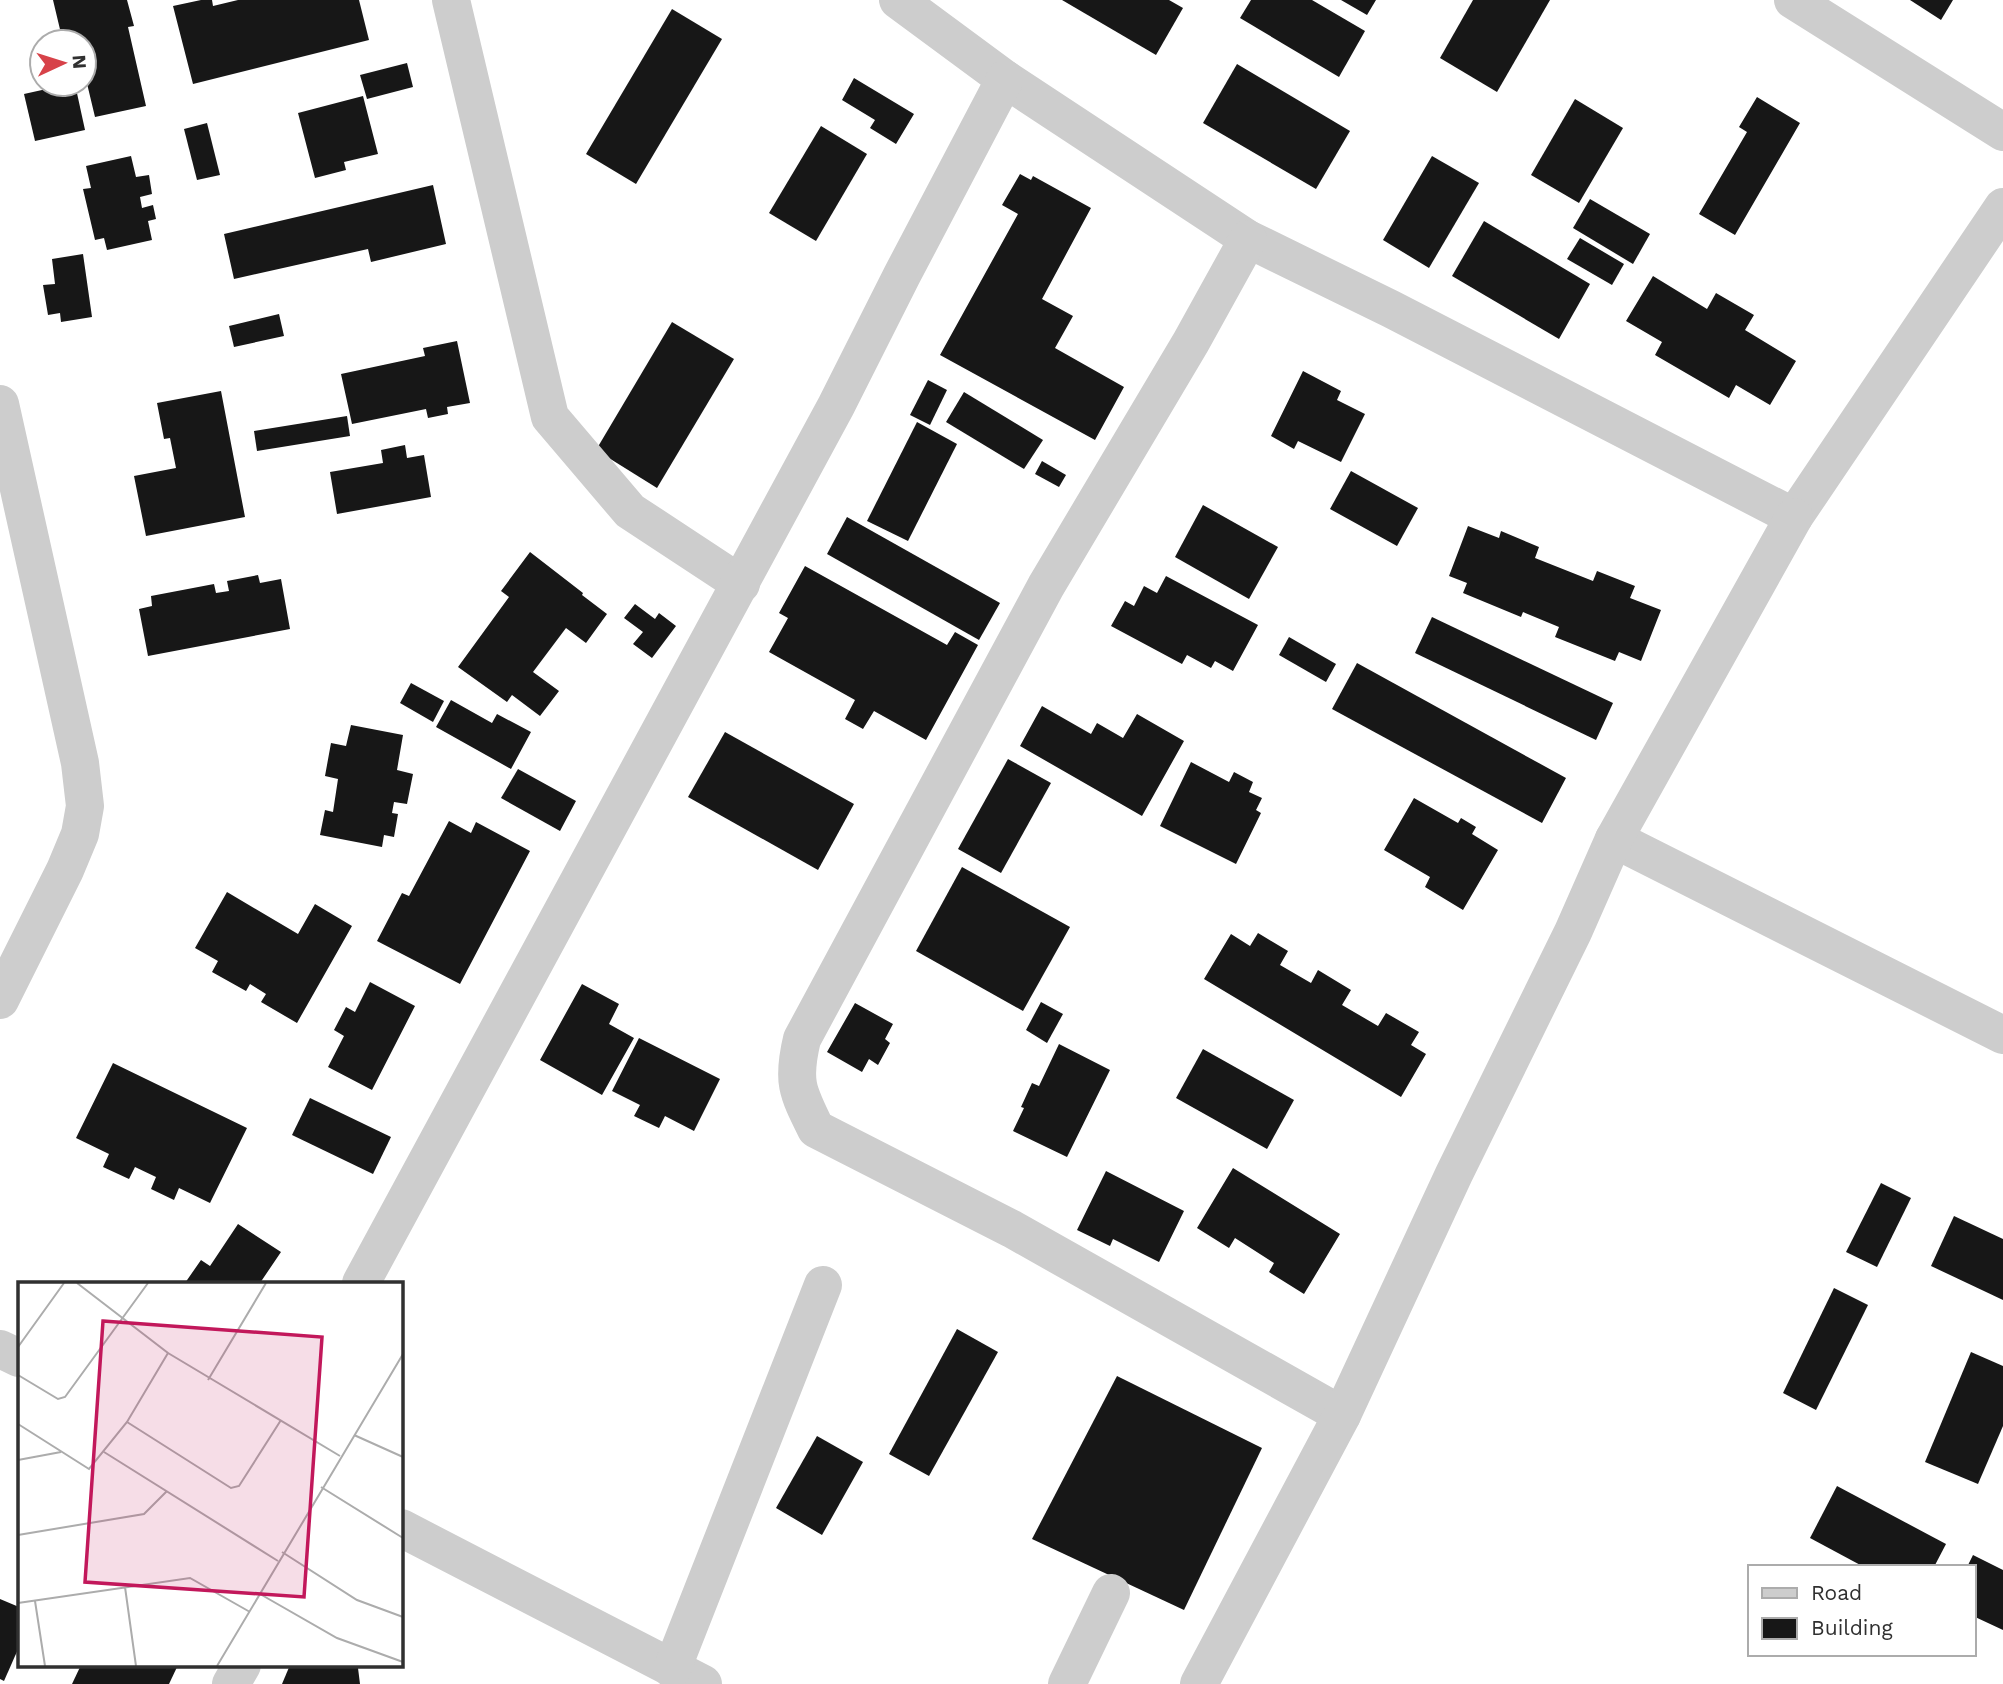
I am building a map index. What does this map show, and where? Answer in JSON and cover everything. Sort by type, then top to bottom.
[{"type":"street","points":[[451,0],[550,417],[629,511],[741,584]]},
{"type":"street","points":[[898,0],[1005,79],[1248,239],[1391,309],[1794,517]]},
{"type":"street","points":[[1793,0],[2003,132]]},
{"type":"street","points":[[362,1282],[741,584],[1005,79]]},
{"type":"street","points":[[1199,1684],[1342,1415],[1454,1174],[1573,932],[1614,839],[1794,517],[2003,207]]},
{"type":"street","points":[[1248,239],[1191,342],[1046,586],[802,1039],[795,1069],[801,1099],[816,1129],[1012,1229],[1342,1415]]},
{"type":"street","points":[[0,404],[80,763],[85,806],[80,834],[65,870],[0,1000]]},
{"type":"street","points":[[1614,839],[2003,1035]]},
{"type":"street","points":[[402,1529],[687,1676],[822,1285]]},
{"type":"street","points":[[0,1349],[18,1358]]},
{"type":"street","points":[[1067,1684],[1111,1593]]},
{"type":"street","points":[[231,1684],[241,1666]]},
{"type":"building","points":[[53,0],[127,0],[134,26],[128,27],[146,106],[95,117],[90,98],[98,98],[98,28],[60,28]]},
{"type":"building","points":[[212,0],[213,6],[238,0],[359,0],[369,40],[193,84],[173,6]]},
{"type":"building","points":[[1062,0],[1169,0],[1183,8],[1156,55]]},
{"type":"building","points":[[1251,0],[1312,0],[1365,31],[1339,77],[1240,18]]},
{"type":"building","points":[[1341,0],[1376,0],[1367,15]]},
{"type":"building","points":[[1473,0],[1550,0],[1497,92],[1440,58]]},
{"type":"building","points":[[1910,0],[1953,0],[1941,20]]},
{"type":"building","points":[[672,9],[722,39],[636,184],[586,154]]},
{"type":"building","points":[[407,63],[413,87],[367,99],[360,75]]},
{"type":"building","points":[[1237,64],[1350,131],[1316,189],[1203,123]]},
{"type":"building","points":[[854,78],[914,114],[896,144],[870,128],[875,120],[842,100]]},
{"type":"building","points":[[28,93],[28,98],[78,98],[85,130],[35,141],[24,94]]},
{"type":"building","points":[[363,96],[378,154],[344,162],[346,170],[315,178],[298,113]]},
{"type":"building","points":[[1757,97],[1800,123],[1735,235],[1699,214],[1747,132],[1739,127]]},
{"type":"building","points":[[1575,99],[1623,128],[1579,203],[1531,175]]},
{"type":"building","points":[[207,123],[220,175],[197,180],[184,129]]},
{"type":"building","points":[[821,126],[867,154],[816,241],[769,213]]},
{"type":"building","points":[[131,156],[136,177],[149,175],[152,194],[140,197],[142,208],[153,205],[156,219],[148,221],[152,240],[107,250],[104,238],[95,240],[83,189],[91,188],[86,166]]},
{"type":"building","points":[[1432,156],[1479,183],[1429,268],[1383,240]]},
{"type":"building","points":[[1020,174],[1031,180],[1033,176],[1091,208],[1042,299],[1073,316],[1055,348],[1124,387],[1095,440],[940,355],[1018,214],[1002,205]]},
{"type":"building","points":[[433,185],[446,244],[371,262],[368,249],[234,279],[224,234]]},
{"type":"building","points":[[1590,199],[1650,234],[1633,264],[1573,228]]},
{"type":"building","points":[[1484,221],[1590,284],[1559,339],[1452,276]]},
{"type":"building","points":[[1580,238],[1624,264],[1612,285],[1567,259]]},
{"type":"building","points":[[83,254],[92,317],[61,322],[60,313],[48,315],[43,285],[55,284],[52,259]]},
{"type":"building","points":[[1653,276],[1707,309],[1716,293],[1754,315],[1745,330],[1796,361],[1770,405],[1736,385],[1729,398],[1655,355],[1662,342],[1626,321]]},
{"type":"building","points":[[279,314],[284,336],[234,347],[229,326]]},
{"type":"building","points":[[672,322],[734,359],[657,488],[596,450]]},
{"type":"building","points":[[457,341],[470,403],[447,407],[448,414],[428,418],[426,409],[352,424],[341,374],[425,356],[423,348]]},
{"type":"building","points":[[1303,371],[1341,391],[1337,400],[1365,414],[1341,462],[1298,441],[1294,449],[1271,436]]},
{"type":"building","points":[[928,380],[947,390],[930,425],[910,415]]},
{"type":"building","points":[[221,391],[245,517],[146,536],[134,476],[176,468],[170,438],[164,439],[157,403]]},
{"type":"building","points":[[964,392],[1043,440],[1024,469],[946,422]]},
{"type":"building","points":[[347,416],[350,436],[257,451],[254,431]]},
{"type":"building","points":[[917,422],[957,444],[908,541],[867,521]]},
{"type":"building","points":[[405,445],[407,458],[424,455],[431,497],[337,514],[330,472],[383,463],[381,450]]},
{"type":"building","points":[[1042,461],[1066,475],[1059,487],[1035,474]]},
{"type":"building","points":[[1351,471],[1418,508],[1397,546],[1330,509]]},
{"type":"building","points":[[1203,505],[1278,547],[1249,599],[1175,557]]},
{"type":"building","points":[[847,517],[1000,603],[979,640],[827,554]]},
{"type":"building","points":[[1468,526],[1499,538],[1501,531],[1539,547],[1535,558],[1593,581],[1597,571],[1635,586],[1630,598],[1661,610],[1641,661],[1619,652],[1615,661],[1555,637],[1559,627],[1523,612],[1521,617],[1463,593],[1467,583],[1449,576]]},
{"type":"building","points":[[530,552],[607,614],[586,643],[566,628],[533,672],[559,691],[540,716],[512,695],[507,702],[458,667],[509,597],[501,591]]},
{"type":"building","points":[[805,566],[947,645],[955,632],[978,645],[926,740],[874,711],[863,729],[845,719],[855,700],[769,652],[788,618],[779,613]]},
{"type":"building","points":[[258,575],[260,583],[281,579],[290,629],[148,656],[139,609],[152,606],[151,596],[214,584],[216,593],[229,591],[227,581]]},
{"type":"building","points":[[1166,576],[1258,625],[1233,671],[1215,661],[1211,668],[1187,655],[1182,664],[1111,626],[1125,601],[1134,606],[1144,586],[1157,593]]},
{"type":"building","points":[[635,604],[655,619],[659,613],[676,626],[652,658],[633,644],[643,632],[624,618]]},
{"type":"building","points":[[1432,617],[1613,703],[1596,740],[1415,653]]},
{"type":"building","points":[[1289,637],[1336,664],[1326,682],[1279,655]]},
{"type":"building","points":[[1357,663],[1566,778],[1542,823],[1332,709]]},
{"type":"building","points":[[411,683],[444,701],[433,722],[400,703]]},
{"type":"building","points":[[451,700],[492,723],[497,714],[531,732],[511,769],[436,727]]},
{"type":"building","points":[[1042,706],[1091,734],[1097,723],[1123,738],[1137,714],[1184,741],[1142,816],[1020,746]]},
{"type":"building","points":[[351,725],[403,735],[397,770],[413,774],[407,804],[394,802],[392,813],[398,814],[394,837],[384,835],[382,847],[320,835],[325,810],[333,812],[338,779],[325,776],[331,743],[346,746]]},
{"type":"building","points":[[725,732],[854,804],[818,870],[688,797]]},
{"type":"building","points":[[1008,759],[1051,783],[1001,873],[958,849]]},
{"type":"building","points":[[1191,762],[1229,782],[1234,772],[1253,782],[1249,792],[1262,798],[1256,810],[1261,813],[1236,864],[1160,826]]},
{"type":"building","points":[[518,769],[576,801],[560,831],[501,798]]},
{"type":"building","points":[[1414,798],[1458,823],[1461,818],[1476,827],[1472,834],[1498,850],[1463,910],[1425,887],[1430,877],[1384,850]]},
{"type":"building","points":[[449,821],[471,833],[476,822],[530,851],[460,984],[377,941],[402,893],[409,896]]},
{"type":"building","points":[[962,867],[1070,927],[1023,1011],[916,951]]},
{"type":"building","points":[[227,892],[298,934],[315,904],[352,926],[297,1023],[261,1002],[266,994],[250,984],[246,991],[212,972],[218,961],[195,948]]},
{"type":"building","points":[[1258,933],[1288,951],[1280,965],[1311,983],[1318,970],[1351,990],[1342,1005],[1378,1026],[1386,1013],[1419,1032],[1411,1045],[1426,1054],[1401,1097],[1204,979],[1231,934],[1250,946]]},
{"type":"building","points":[[370,982],[415,1006],[372,1090],[328,1067],[344,1036],[334,1030],[346,1007],[355,1012]]},
{"type":"building","points":[[582,984],[619,1004],[609,1024],[634,1038],[602,1095],[540,1060]]},
{"type":"building","points":[[1041,1002],[1063,1014],[1047,1043],[1026,1030]]},
{"type":"building","points":[[855,1003],[893,1024],[885,1039],[890,1043],[878,1065],[869,1059],[862,1072],[827,1052]]},
{"type":"building","points":[[639,1038],[720,1079],[694,1131],[665,1116],[659,1128],[634,1116],[640,1105],[612,1091]]},
{"type":"building","points":[[1059,1044],[1110,1070],[1067,1157],[1013,1131],[1032,1083],[1039,1086]]},
{"type":"building","points":[[1203,1049],[1294,1100],[1267,1149],[1176,1098]]},
{"type":"building","points":[[113,1063],[247,1128],[210,1203],[179,1188],[174,1200],[151,1189],[156,1177],[135,1167],[129,1179],[103,1167],[109,1154],[76,1138]]},
{"type":"building","points":[[310,1098],[391,1137],[373,1174],[292,1135]]},
{"type":"building","points":[[1233,1168],[1340,1234],[1304,1294],[1269,1272],[1274,1263],[1235,1238],[1229,1248],[1197,1228]]},
{"type":"building","points":[[1106,1171],[1184,1211],[1159,1262],[1113,1239],[1110,1246],[1077,1230]]},
{"type":"building","points":[[1881,1183],[1911,1198],[1877,1267],[1846,1252]]},
{"type":"building","points":[[1954,1216],[2003,1239],[2003,1300],[1931,1266]]},
{"type":"building","points":[[238,1224],[281,1252],[261,1282],[186,1282],[201,1260],[210,1266]]},
{"type":"building","points":[[1834,1288],[1868,1305],[1816,1410],[1783,1393]]},
{"type":"building","points":[[957,1329],[998,1352],[929,1476],[889,1454]]},
{"type":"building","points":[[1971,1352],[2003,1366],[2003,1426],[1978,1484],[1925,1462]]},
{"type":"building","points":[[1117,1376],[1262,1448],[1184,1610],[1032,1539]]},
{"type":"building","points":[[817,1436],[863,1462],[822,1535],[776,1508]]},
{"type":"building","points":[[1837,1486],[1946,1544],[1935,1565],[1860,1565],[1810,1538]]},
{"type":"building","points":[[1973,1555],[2003,1570],[2003,1630],[1975,1617],[1975,1565],[1968,1565]]},
{"type":"building","points":[[0,1599],[18,1607],[18,1649],[4,1681],[0,1679]]},
{"type":"building","points":[[81,1666],[178,1666],[169,1684],[72,1684]]},
{"type":"building","points":[[290,1666],[353,1666],[358,1668],[360,1684],[282,1684]]}]
